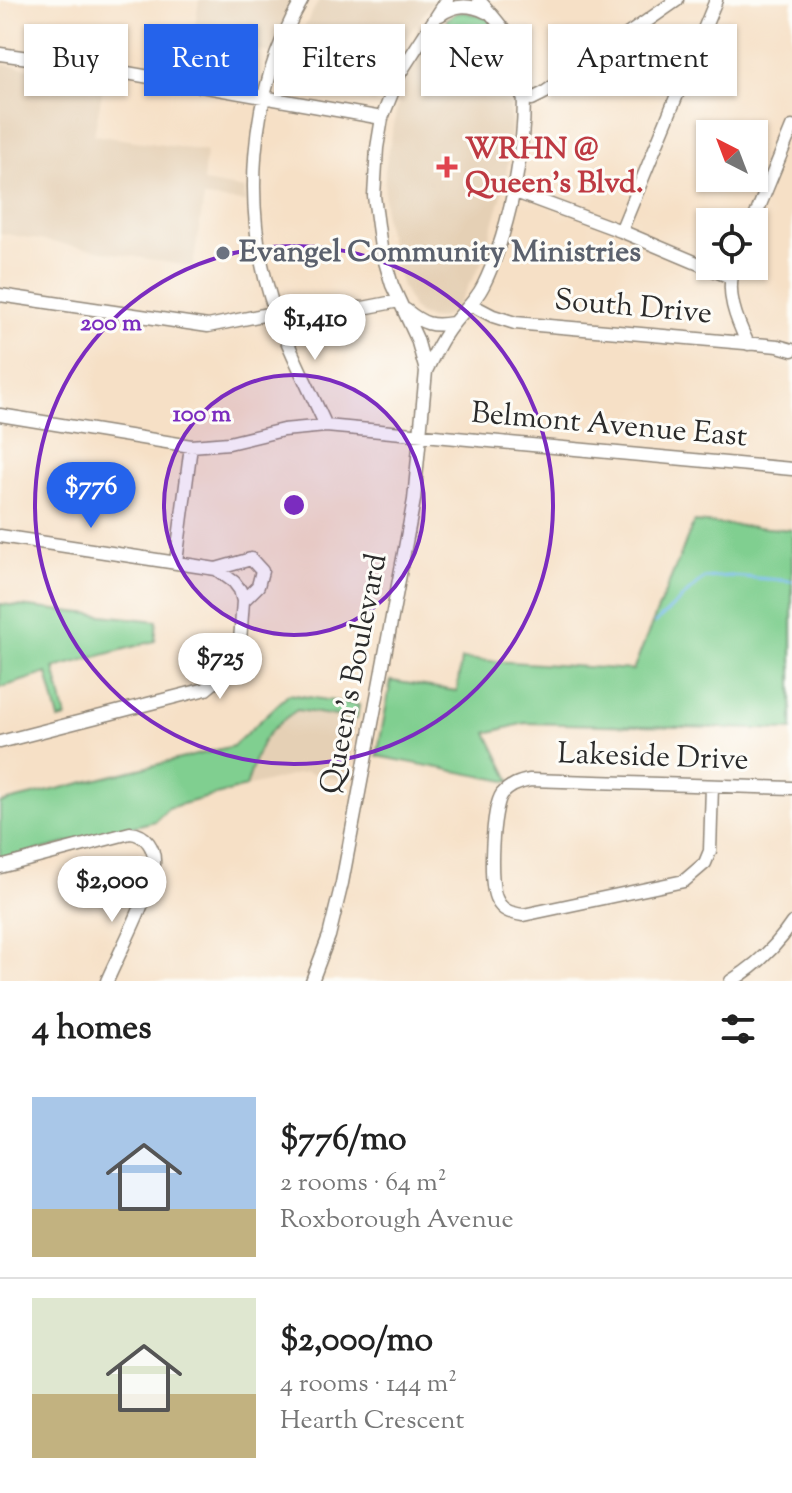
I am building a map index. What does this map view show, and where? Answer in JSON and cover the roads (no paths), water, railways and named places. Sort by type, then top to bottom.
[{"type":"street","points":[[302,0],[286,31],[265,97],[255,162],[254,217],[263,270],[275,312],[296,365],[326,426]]},
{"type":"street","name":"Queen's Boulevard","points":[[312,981],[329,936],[342,883],[414,500],[426,371],[417,339],[381,248],[374,196],[377,148],[382,118],[400,73],[447,0]]},
{"type":"street","name":"Queen's Boulevard","points":[[479,0],[500,24]]},
{"type":"street","points":[[522,96],[532,99],[544,93],[677,0]]},
{"type":"street","points":[[621,231],[716,0]]},
{"type":"street","points":[[438,16],[466,5],[477,7],[496,18]]},
{"type":"street","points":[[0,54],[93,67],[382,118]]},
{"type":"street","name":"Queen's Boulevard","points":[[426,371],[453,323],[472,305],[496,257],[513,191],[522,127],[522,96]]},
{"type":"street","points":[[759,208],[792,127]]},
{"type":"street","points":[[513,191],[696,258]]},
{"type":"street","points":[[733,280],[737,318],[748,344]]},
{"type":"street","points":[[0,295],[208,326],[308,306],[363,308],[401,304],[421,322],[433,327],[453,323]]},
{"type":"street","name":"South Drive","points":[[472,305],[515,323],[778,346],[792,350]]},
{"type":"street","name":"Belmont Avenue East","points":[[0,415],[191,446],[229,443],[283,430],[326,426],[792,469]]},
{"type":"street","points":[[176,562],[191,446]]},
{"type":"street","points":[[0,536],[216,569],[251,559],[262,571],[258,586],[243,601]]},
{"type":"street","points":[[0,742],[206,689],[229,670],[237,656],[243,601],[234,582],[216,569]]},
{"type":"street","name":"Lakeside Drive","points":[[712,786],[710,851],[705,863],[684,881],[523,915],[509,913],[495,898],[492,882],[496,810],[501,796],[513,785],[530,780],[792,788]]},
{"type":"street","points":[[0,867],[130,833],[147,842],[154,854],[151,881],[107,981]]},
{"type":"street","points":[[731,981],[750,969],[792,923]]},
{"type":"waterway","points":[[655,623],[704,578],[730,576],[792,581]]},
{"type":"place","name":"WRHN @ Queen’s Blvd.","points":[[447,167]]},
{"type":"place","name":"Evangel Community Ministries","points":[[223,253]]}]
